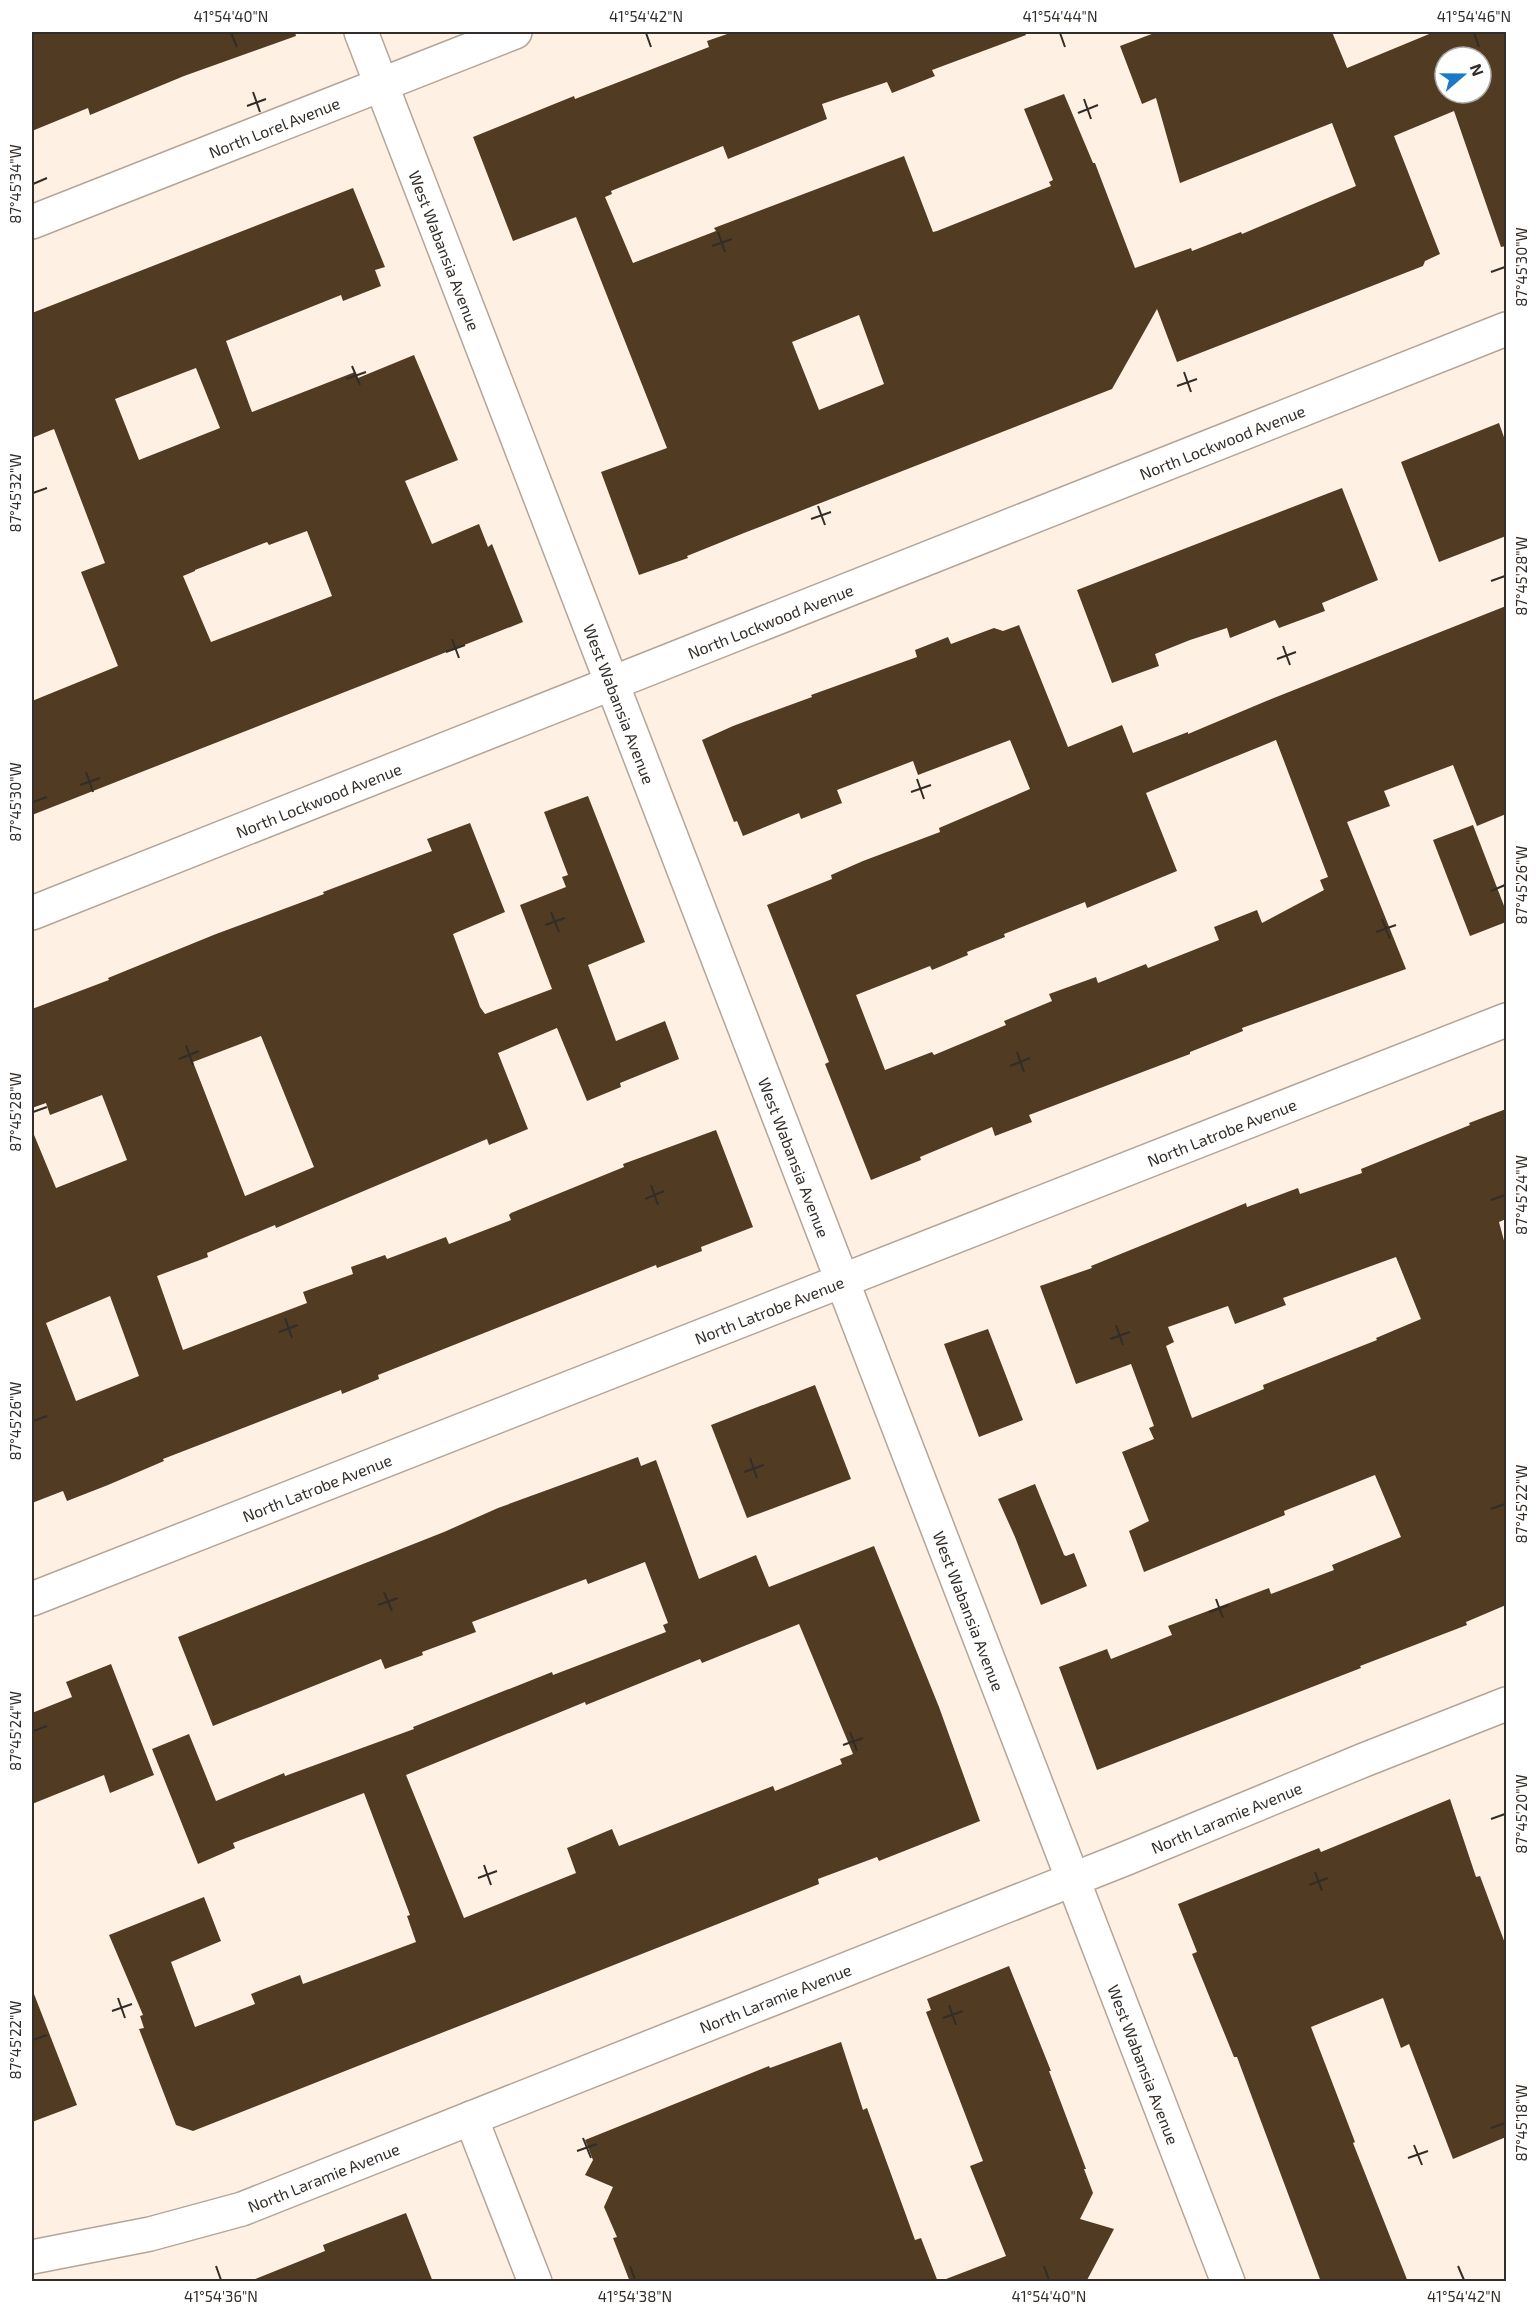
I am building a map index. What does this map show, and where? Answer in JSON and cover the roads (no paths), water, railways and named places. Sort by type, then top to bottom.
[{"type":"street","name":"West Wabansia Avenue","points":[[361,32],[1228,2282]]},
{"type":"street","name":"North Lorel Avenue","points":[[32,222],[515,32]]},
{"type":"street","name":"North Lockwood Avenue","points":[[32,913],[1506,329]]},
{"type":"street","name":"North Latrobe Avenue","points":[[32,1599],[1506,1020]]},
{"type":"street","name":"North Laramie Avenue","points":[[32,2257],[150,2234],[242,2209],[1074,1879],[1506,1704]]},
{"type":"street","points":[[471,2118],[535,2282]]}]
